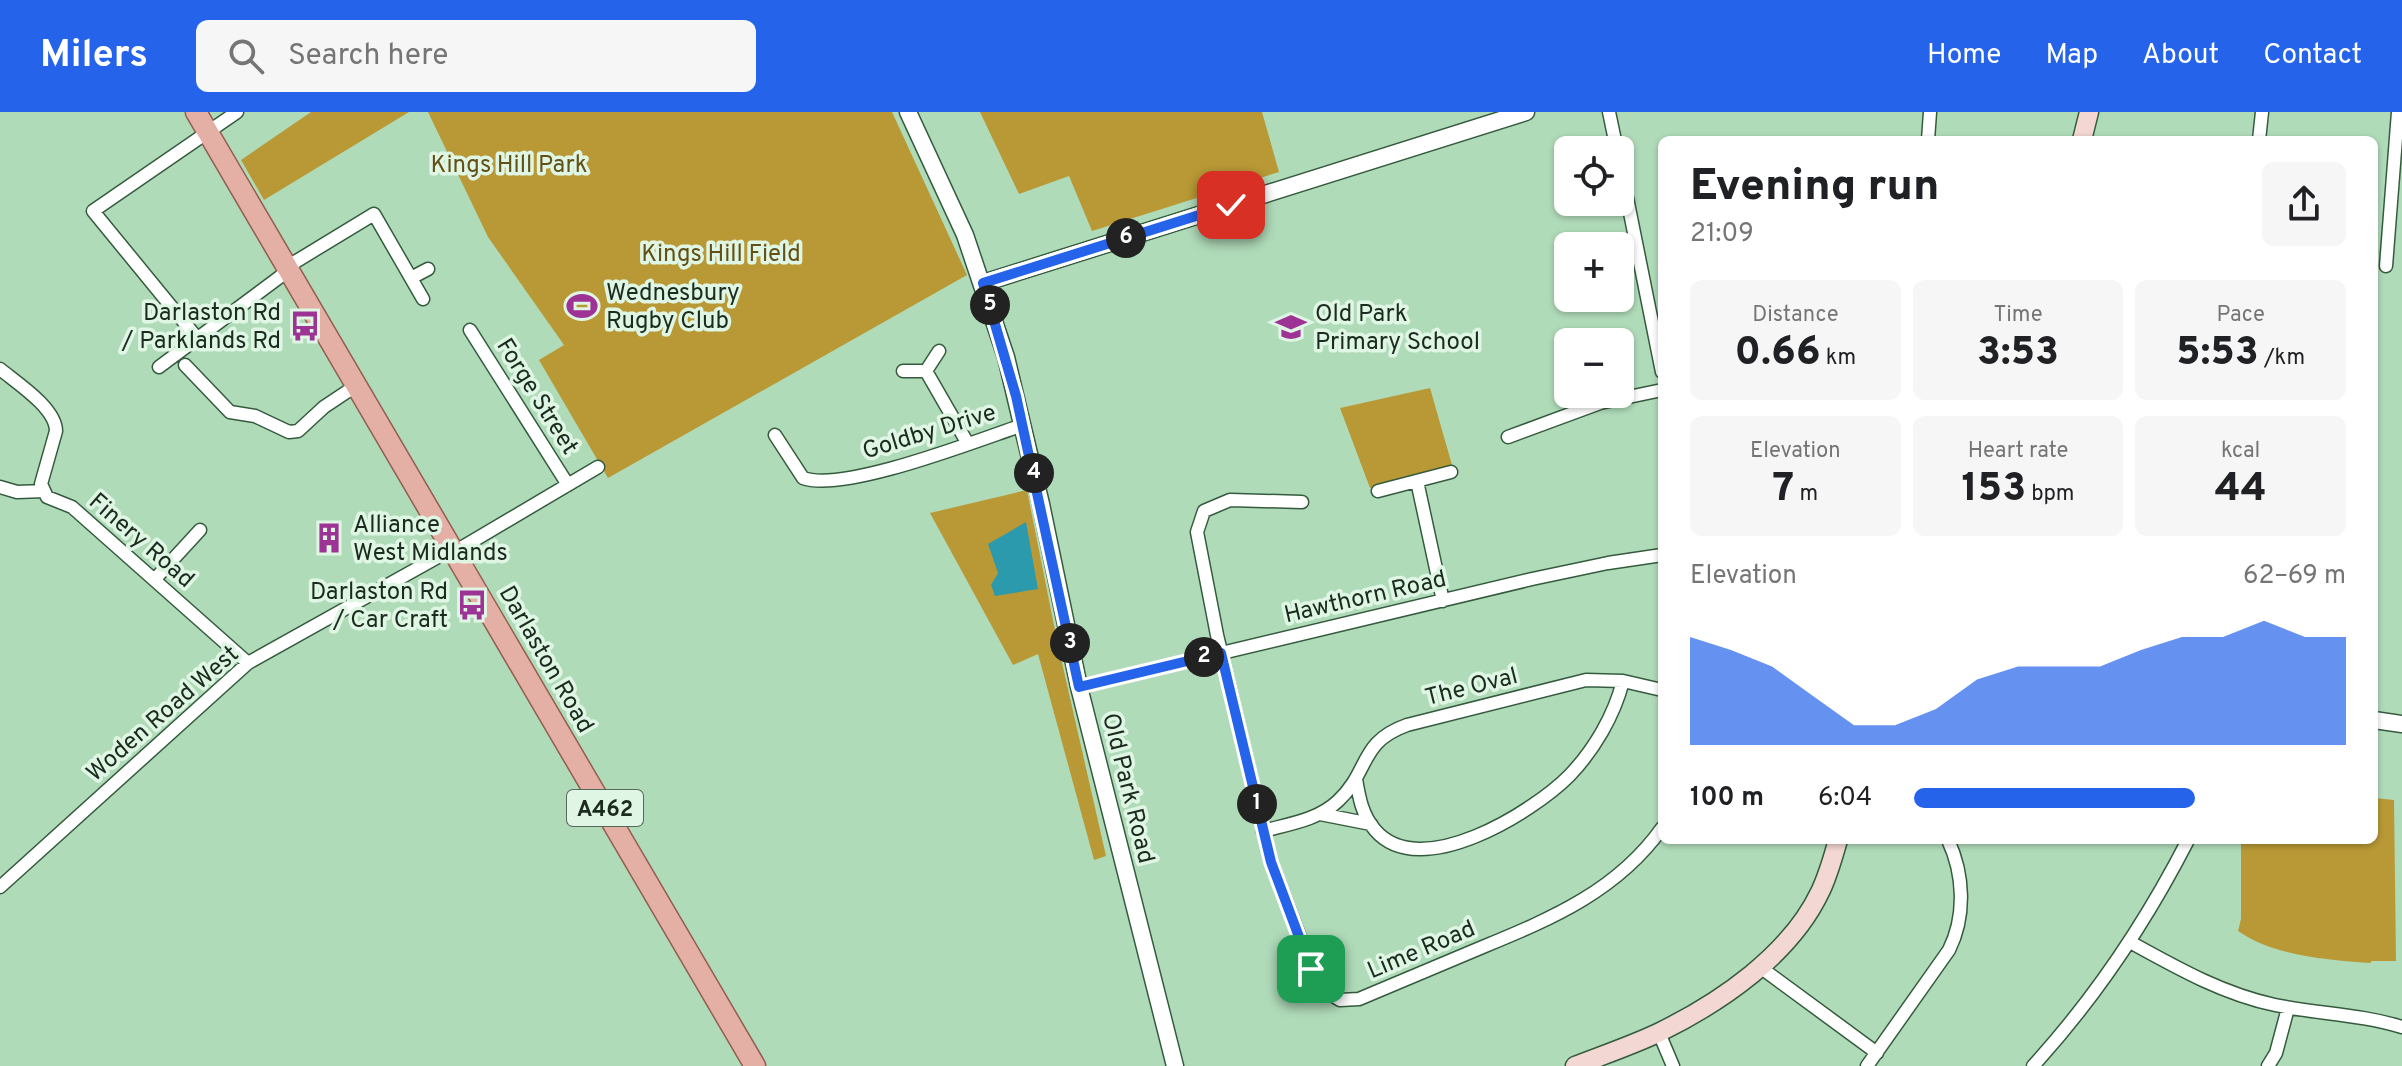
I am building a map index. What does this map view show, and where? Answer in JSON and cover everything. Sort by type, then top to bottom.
[{"type":"main road","name":"Darlaston Road","points":[[196,112],[755,1066]]},
{"type":"main road","points":[[2081,112],[2081,136]]},
{"type":"main road","points":[[2082,136],[2089,112]]},
{"type":"main road","points":[[1575,1066],[1659,1033],[1722,996],[1760,967],[1811,908],[1821,891],[1837,844]]},
{"type":"street","points":[[197,338],[93,211],[237,112]]},
{"type":"street","name":"Old Park Road","points":[[908,112],[956,213],[983,283],[1006,357],[1079,687],[1175,1066]]},
{"type":"street","points":[[983,283],[1526,112]]},
{"type":"street","points":[[1609,112],[1614,136]]},
{"type":"street","points":[[1928,136],[1930,112]]},
{"type":"street","points":[[2259,136],[2262,112]]},
{"type":"street","points":[[2386,266],[2398,112]]},
{"type":"street","points":[[159,367],[289,270],[295,262],[388,206]]},
{"type":"street","points":[[374,214],[423,299]]},
{"type":"street","points":[[1633,216],[1657,318]]},
{"type":"street","points":[[411,278],[428,269]]},
{"type":"street","name":"Forge Street","points":[[470,330],[568,485]]},
{"type":"street","points":[[926,371],[939,351]]},
{"type":"street","points":[[185,365],[230,412],[255,416],[289,432],[298,431],[324,407],[357,385]]},
{"type":"street","points":[[0,369],[50,412],[56,421],[41,484],[44,491],[17,492],[0,487]]},
{"type":"street","points":[[903,371],[926,371]]},
{"type":"street","points":[[926,371],[968,444]]},
{"type":"street","points":[[1508,437],[1600,403],[1658,391]]},
{"type":"street","name":"Goldby Drive","points":[[775,435],[803,478],[824,482],[913,463],[1023,425]]},
{"type":"street","name":"Forge Street","points":[[453,551],[598,467]]},
{"type":"street","points":[[1378,491],[1451,472]]},
{"type":"street","points":[[1417,481],[1443,601]]},
{"type":"street","name":"Finery Road","points":[[44,491],[47,497],[72,507],[248,663]]},
{"type":"street","name":"Lime Road","points":[[1302,502],[1230,500],[1204,511],[1197,532],[1221,653],[1263,831],[1282,895],[1319,987],[1331,997],[1359,999],[1554,917],[1588,899],[1618,877],[1658,832]]},
{"type":"street","points":[[155,579],[200,530]]},
{"type":"street","name":"Woden Road West","points":[[0,887],[248,663],[453,551]]},
{"type":"street","name":"Hawthorn Road","points":[[1079,687],[1608,563],[1658,556]]},
{"type":"street","name":"The Oval","points":[[1263,831],[1320,814],[1336,803],[1356,779],[1377,741],[1396,729],[1569,683],[1605,679],[1658,689]]},
{"type":"street","points":[[1356,779],[1361,805],[1371,824],[1376,832],[1394,843],[1429,849],[1501,825],[1536,804],[1571,773],[1607,723],[1623,681]]},
{"type":"street","points":[[2378,721],[2402,724]]},
{"type":"street","points":[[1320,814],[1371,824]]},
{"type":"street","points":[[1867,1066],[1949,950],[1956,934],[1961,891],[1949,844]]},
{"type":"street","points":[[2033,1066],[2069,1026],[2130,942],[2186,844]]},
{"type":"street","points":[[2130,942],[2216,987],[2288,1008],[2356,1016],[2402,1027]]},
{"type":"street","points":[[1760,967],[1877,1053]]},
{"type":"street","points":[[2268,1066],[2276,1053],[2288,1008]]},
{"type":"street","points":[[1659,1033],[1673,1066]]},
{"type":"green space","name":"Kings Hill Park","points":[[311,112],[409,112],[264,200],[241,160]]},
{"type":"green space","name":"Kings Hill Field","points":[[428,112],[892,112],[967,275],[608,478],[539,360],[564,345],[488,237]]},
{"type":"green space","points":[[980,112],[1262,112],[1279,172],[1092,231],[1069,176],[1019,194]]},
{"type":"green space","points":[[1430,388],[1452,465],[1370,488],[1340,408]]},
{"type":"green space","points":[[1027,490],[1058,645],[1106,856],[1094,860],[1038,654],[1013,665],[930,513]]},
{"type":"green space","points":[[2378,798],[2394,800],[2396,961],[2370,963],[2336,960],[2284,951],[2238,931],[2241,919],[2241,844],[2378,844]]},
{"type":"water","points":[[1026,522],[1038,589],[995,596],[991,585],[998,573],[988,544]]},
{"type":"place","name":"Wednesbury Rugby Club","points":[[582,306]]},
{"type":"place","name":"Darlaston Rd / Parklands Rd","points":[[305,326]]},
{"type":"place","name":"Old Park Primary School","points":[[1291,327]]},
{"type":"place","name":"Alliance West Midlands","points":[[329,538]]},
{"type":"place","name":"Darlaston Rd / Car Craft","points":[[472,605]]},
{"type":"route","points":[[1231,205],[983,283],[1016,396],[1079,687],[1221,653],[1271,862],[1311,969]]}]
